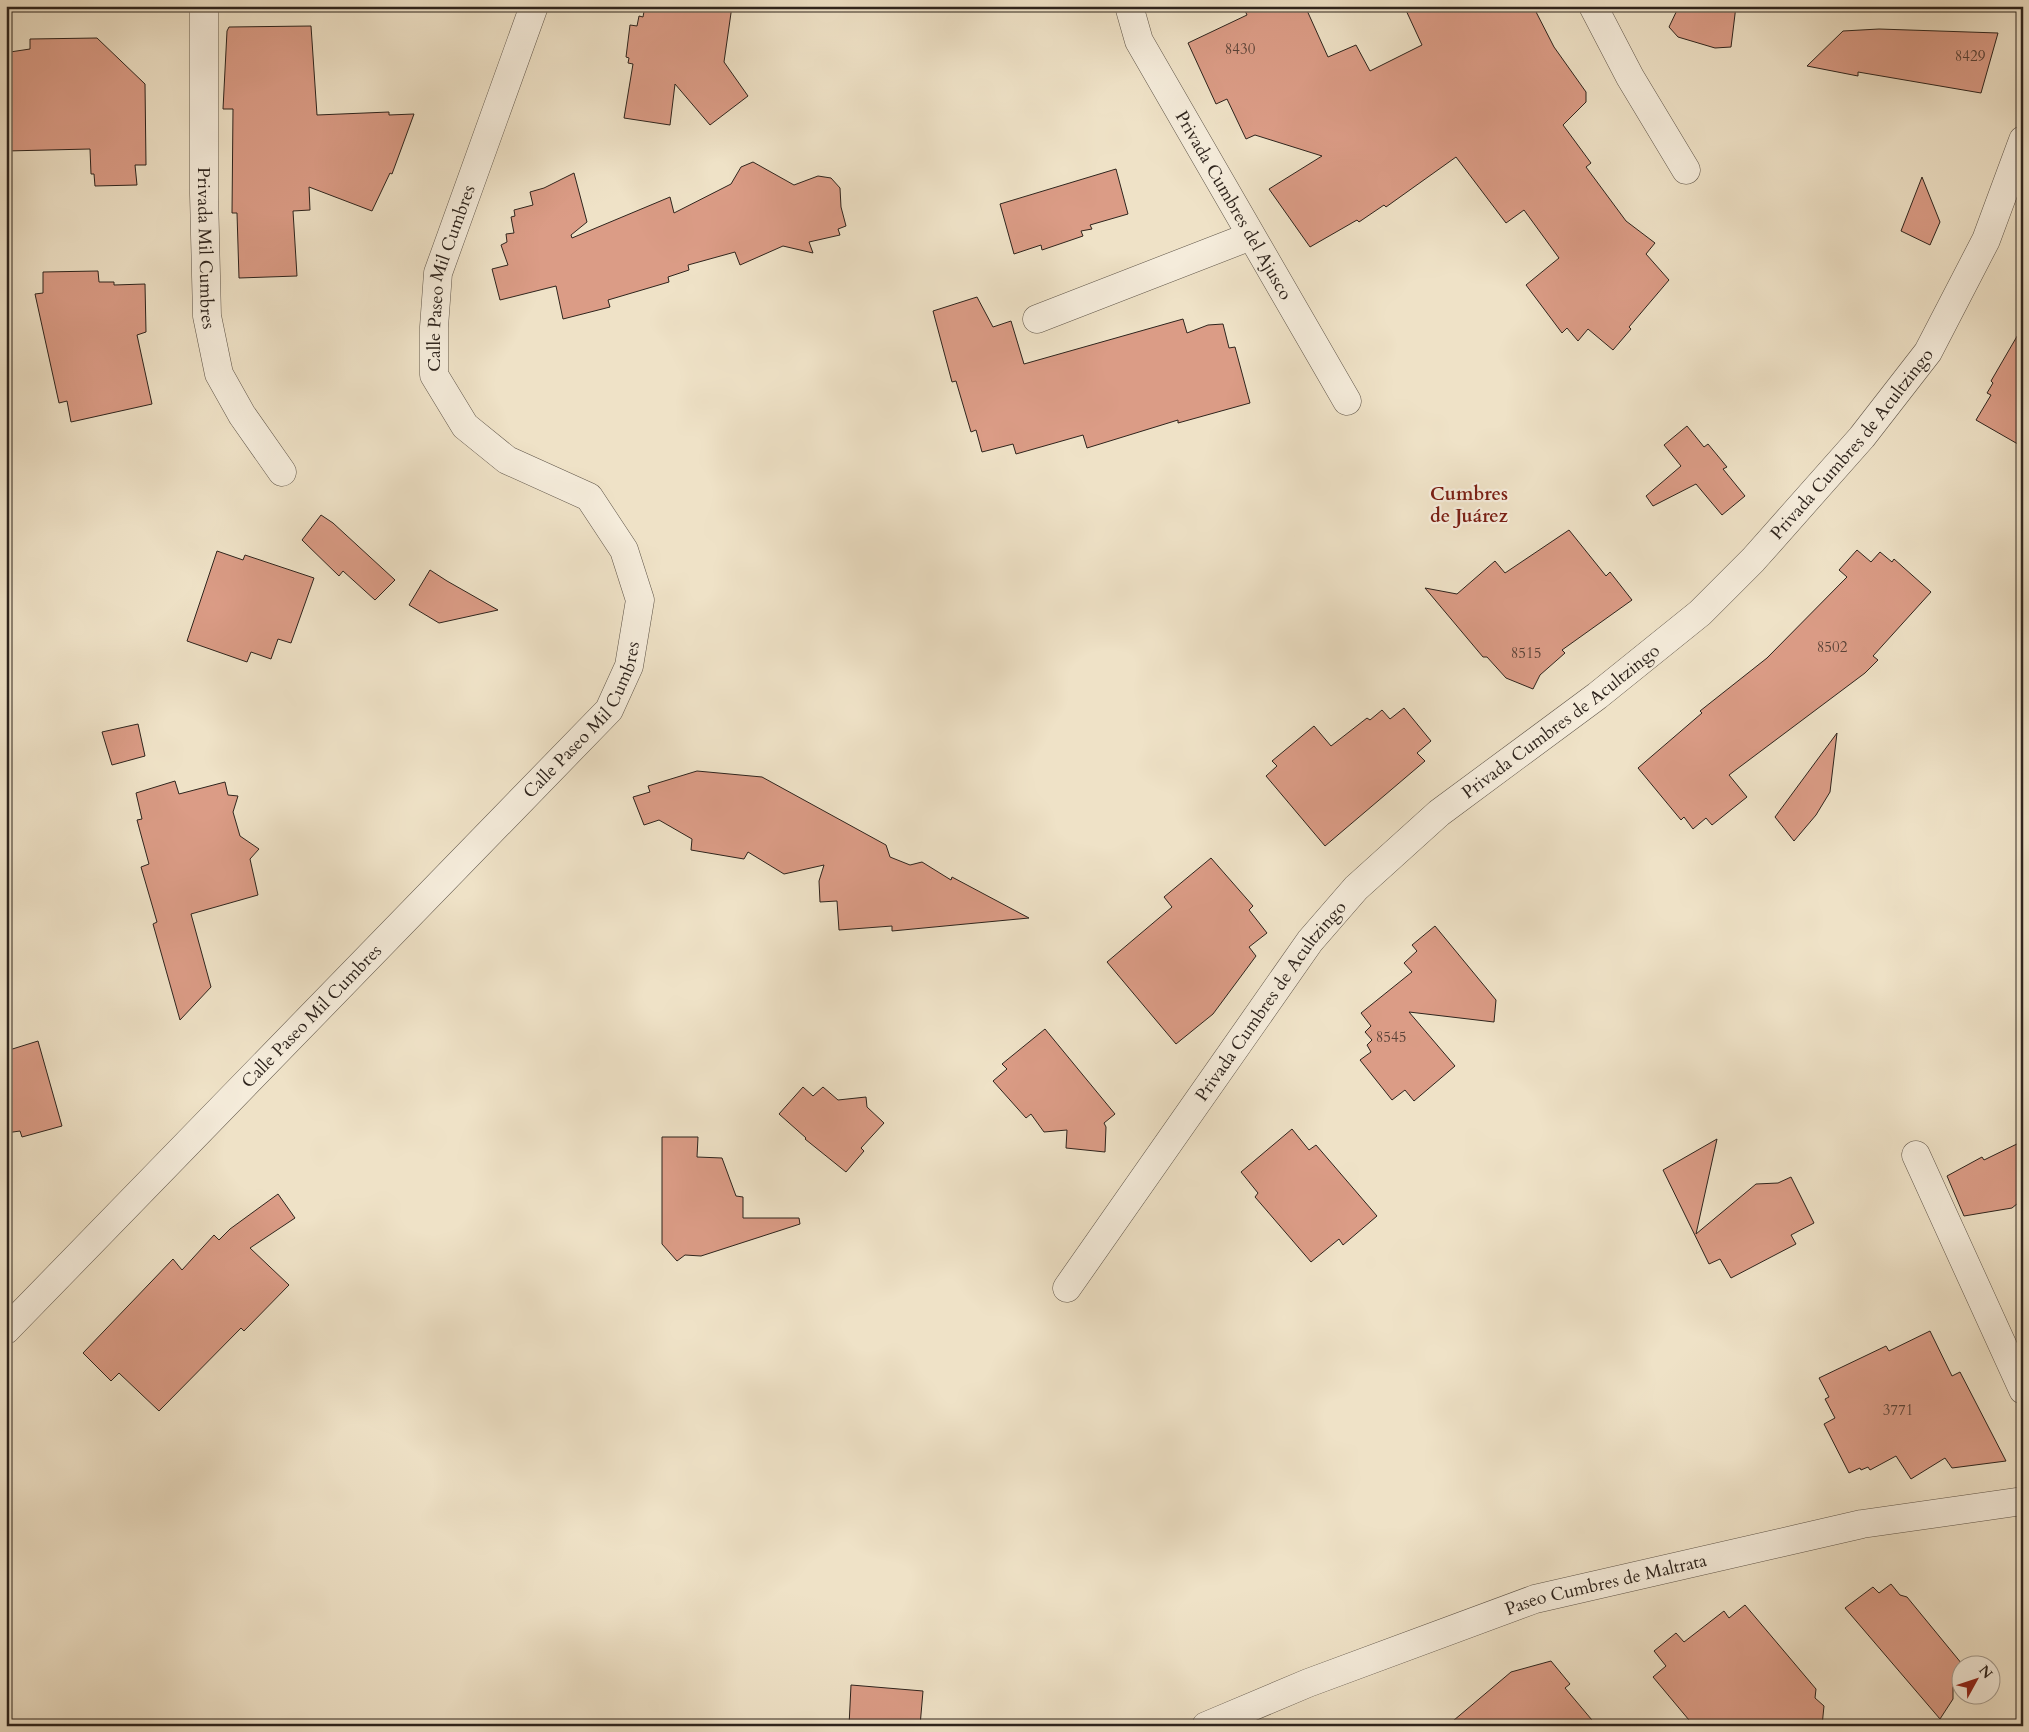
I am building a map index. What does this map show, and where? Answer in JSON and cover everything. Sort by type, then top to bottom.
[{"type":"street","name":"Privada Mil Cumbres","points":[[204,6],[204,194],[207,316],[219,374],[242,415],[282,472]]},
{"type":"street","name":"Calle Paseo Mil Cumbres","points":[[6,1330],[608,710],[629,666],[640,600],[624,550],[589,497],[507,460],[465,426],[434,375],[434,328],[438,273],[534,6]]},
{"type":"street","name":"Privada Cumbres del Ajusco","points":[[1129,6],[1139,40],[1347,401]]},
{"type":"street","points":[[1593,6],[1630,77],[1686,170]]},
{"type":"street","name":"Privada Cumbres de Acultzingo","points":[[1067,1288],[1310,941],[1356,888],[1439,813],[1597,696],[1700,612],[1753,560],[1862,437],[1928,352],[1986,240],[2023,140]]},
{"type":"street","points":[[1036,319],[1251,236]]},
{"type":"street","points":[[1916,1155],[2023,1390]]},
{"type":"street","name":"Paseo Cumbres de Maltrata","points":[[1206,1726],[1308,1683],[1535,1599],[1862,1524],[2023,1501]]},
{"type":"building","points":[[645,6],[732,6],[724,62],[748,96],[710,125],[675,84],[670,125],[624,118],[633,64],[628,63],[629,58],[626,57],[630,25],[637,26],[639,16],[643,17]]},
{"type":"building","points":[[1243,6],[1305,6],[1328,57],[1356,45],[1370,71],[1422,45],[1404,6],[1533,6],[1554,47],[1586,92],[1586,102],[1563,125],[1591,163],[1586,167],[1626,221],[1655,243],[1646,254],[1669,280],[1629,327],[1631,329],[1613,350],[1588,329],[1578,341],[1567,328],[1562,333],[1526,285],[1559,258],[1524,210],[1506,223],[1456,157],[1386,207],[1384,205],[1359,222],[1357,220],[1310,247],[1269,189],[1322,156],[1255,135],[1246,139],[1227,99],[1216,104],[1188,43],[1247,15]]},
{"type":"building","points":[[1679,6],[1736,6],[1731,47],[1715,48],[1678,37],[1669,27]]},
{"type":"building","points":[[311,26],[317,115],[389,112],[389,115],[414,114],[392,174],[390,173],[372,211],[309,187],[310,210],[293,211],[297,276],[239,278],[237,213],[232,213],[233,109],[223,109],[227,31],[229,27]]},
{"type":"building","points":[[1879,29],[1998,33],[1981,93],[1858,72],[1858,76],[1807,66],[1843,31]]},
{"type":"building","points":[[97,38],[145,84],[146,165],[135,165],[137,185],[95,186],[94,174],[91,174],[90,149],[6,151],[6,116],[11,116],[10,52],[30,49],[30,39]]},
{"type":"building","points":[[753,162],[794,185],[818,176],[831,178],[840,188],[841,207],[846,226],[838,229],[840,235],[809,242],[813,253],[783,246],[740,265],[735,252],[688,265],[689,270],[668,277],[669,282],[608,300],[610,307],[563,319],[556,286],[500,300],[492,269],[508,265],[501,245],[507,242],[506,234],[514,233],[511,217],[515,216],[514,210],[533,205],[530,192],[544,188],[574,173],[587,222],[571,235],[572,238],[670,197],[674,213],[731,184],[741,167]]},
{"type":"building","points":[[1116,169],[1128,214],[1090,225],[1092,229],[1081,231],[1083,236],[1042,250],[1041,245],[1014,254],[1000,204]]},
{"type":"building","points":[[1922,177],[1940,222],[1930,245],[1901,231]]},
{"type":"building","points":[[98,271],[99,282],[114,282],[114,285],[145,284],[146,332],[137,335],[152,404],[71,422],[67,401],[59,403],[35,294],[43,293],[43,272]]},
{"type":"building","points":[[977,297],[993,327],[1011,321],[1024,364],[1183,319],[1187,333],[1208,325],[1223,324],[1229,348],[1235,347],[1250,403],[1178,423],[1178,420],[1087,448],[1083,435],[1016,454],[1013,444],[982,452],[976,430],[971,432],[956,381],[952,382],[933,311]]},
{"type":"building","points":[[2023,326],[2023,447],[1976,420],[1991,395],[1987,393],[1993,383],[1991,381]]},
{"type":"building","points":[[1687,426],[1704,447],[1708,444],[1727,467],[1723,469],[1745,496],[1722,515],[1696,484],[1653,506],[1646,496],[1681,466],[1664,445]]},
{"type":"building","points":[[321,515],[333,523],[395,580],[375,600],[343,571],[339,576],[302,540]]},
{"type":"building","points":[[1569,530],[1606,576],[1610,572],[1632,600],[1562,650],[1565,653],[1540,675],[1533,689],[1506,678],[1487,657],[1483,657],[1425,588],[1457,594],[1495,561],[1505,573]]},
{"type":"building","points":[[1857,550],[1871,562],[1880,552],[1892,562],[1894,559],[1931,592],[1873,656],[1878,660],[1865,673],[1729,775],[1747,797],[1712,825],[1706,818],[1693,829],[1684,817],[1681,820],[1638,768],[1702,713],[1700,711],[1767,658],[1847,577],[1839,570]]},
{"type":"building","points":[[217,551],[243,560],[245,555],[314,578],[291,643],[278,639],[271,659],[251,652],[247,662],[187,641]]},
{"type":"building","points":[[430,570],[498,610],[439,623],[409,605]]},
{"type":"building","points":[[1404,708],[1431,741],[1417,753],[1425,761],[1325,846],[1266,776],[1277,766],[1272,761],[1314,726],[1331,746],[1367,718],[1370,720],[1382,710],[1390,719]]},
{"type":"building","points":[[138,724],[145,756],[112,765],[102,732]]},
{"type":"building","points":[[1837,733],[1830,792],[1816,815],[1794,841],[1775,817]]},
{"type":"building","points":[[697,771],[762,777],[886,845],[890,857],[910,865],[922,862],[951,880],[952,877],[1029,918],[892,931],[892,926],[839,930],[837,901],[820,902],[819,881],[824,865],[784,874],[748,852],[744,859],[691,850],[692,839],[659,820],[644,825],[633,797],[650,792],[648,786]]},
{"type":"building","points":[[175,781],[179,794],[225,782],[228,795],[238,796],[233,812],[240,836],[259,849],[250,859],[258,895],[191,914],[211,987],[180,1020],[153,924],[157,922],[141,867],[149,864],[137,820],[142,819],[136,793]]},
{"type":"building","points":[[1211,858],[1253,906],[1249,910],[1267,933],[1249,947],[1256,956],[1213,1014],[1176,1044],[1107,962],[1172,907],[1164,897]]},
{"type":"building","points":[[1435,926],[1496,1000],[1494,1022],[1409,1012],[1455,1066],[1414,1101],[1405,1090],[1392,1100],[1360,1060],[1371,1052],[1367,1045],[1372,1040],[1365,1032],[1371,1026],[1361,1013],[1412,972],[1404,963],[1417,951],[1412,945]]},
{"type":"building","points":[[1045,1029],[1115,1114],[1104,1123],[1106,1127],[1105,1152],[1066,1148],[1067,1130],[1044,1132],[1031,1114],[1026,1118],[993,1081],[1007,1069],[1002,1064]]},
{"type":"building","points":[[38,1041],[62,1126],[22,1137],[20,1131],[6,1133],[6,1051]]},
{"type":"building","points":[[803,1087],[813,1096],[823,1087],[838,1100],[866,1097],[867,1107],[884,1123],[861,1148],[864,1151],[846,1172],[805,1139],[779,1114]]},
{"type":"building","points":[[1292,1129],[1309,1150],[1316,1145],[1377,1216],[1343,1245],[1339,1239],[1311,1262],[1255,1197],[1258,1193],[1241,1172]]},
{"type":"building","points":[[662,1137],[698,1137],[697,1157],[722,1158],[736,1196],[743,1197],[743,1218],[799,1218],[800,1224],[701,1256],[685,1255],[677,1261],[662,1244]]},
{"type":"building","points":[[1717,1139],[1696,1234],[1756,1184],[1778,1183],[1791,1177],[1814,1223],[1791,1235],[1796,1244],[1731,1278],[1720,1259],[1709,1264],[1663,1170]]},
{"type":"building","points":[[2023,1141],[2023,1199],[2012,1208],[1964,1216],[1947,1176],[1982,1157],[1984,1160]]},
{"type":"building","points":[[278,1194],[295,1218],[250,1248],[289,1285],[244,1331],[241,1328],[159,1411],[119,1373],[111,1381],[83,1353],[173,1259],[182,1270],[214,1235],[219,1240],[230,1229]]},
{"type":"building","points":[[1930,1331],[1952,1376],[1960,1372],[2006,1461],[1952,1468],[1945,1458],[1911,1479],[1896,1456],[1870,1470],[1868,1467],[1861,1470],[1860,1468],[1849,1473],[1824,1424],[1835,1418],[1825,1399],[1829,1397],[1819,1378],[1886,1346],[1889,1351]]},
{"type":"building","points":[[1891,1584],[1900,1595],[1907,1597],[1954,1654],[1952,1654],[1952,1701],[1940,1719],[1845,1608],[1873,1587],[1879,1593]]},
{"type":"building","points":[[1745,1605],[1816,1689],[1815,1698],[1824,1706],[1822,1726],[1694,1726],[1653,1677],[1666,1666],[1654,1651],[1676,1633],[1684,1642],[1724,1611],[1729,1618]]},
{"type":"building","points":[[1551,1661],[1570,1684],[1565,1688],[1597,1726],[1447,1726],[1511,1672]]},
{"type":"building","points":[[851,1685],[923,1691],[920,1726],[849,1726]]},
{"type":"district","name":"Cumbres de Juárez","points":[[1469,505]]}]
